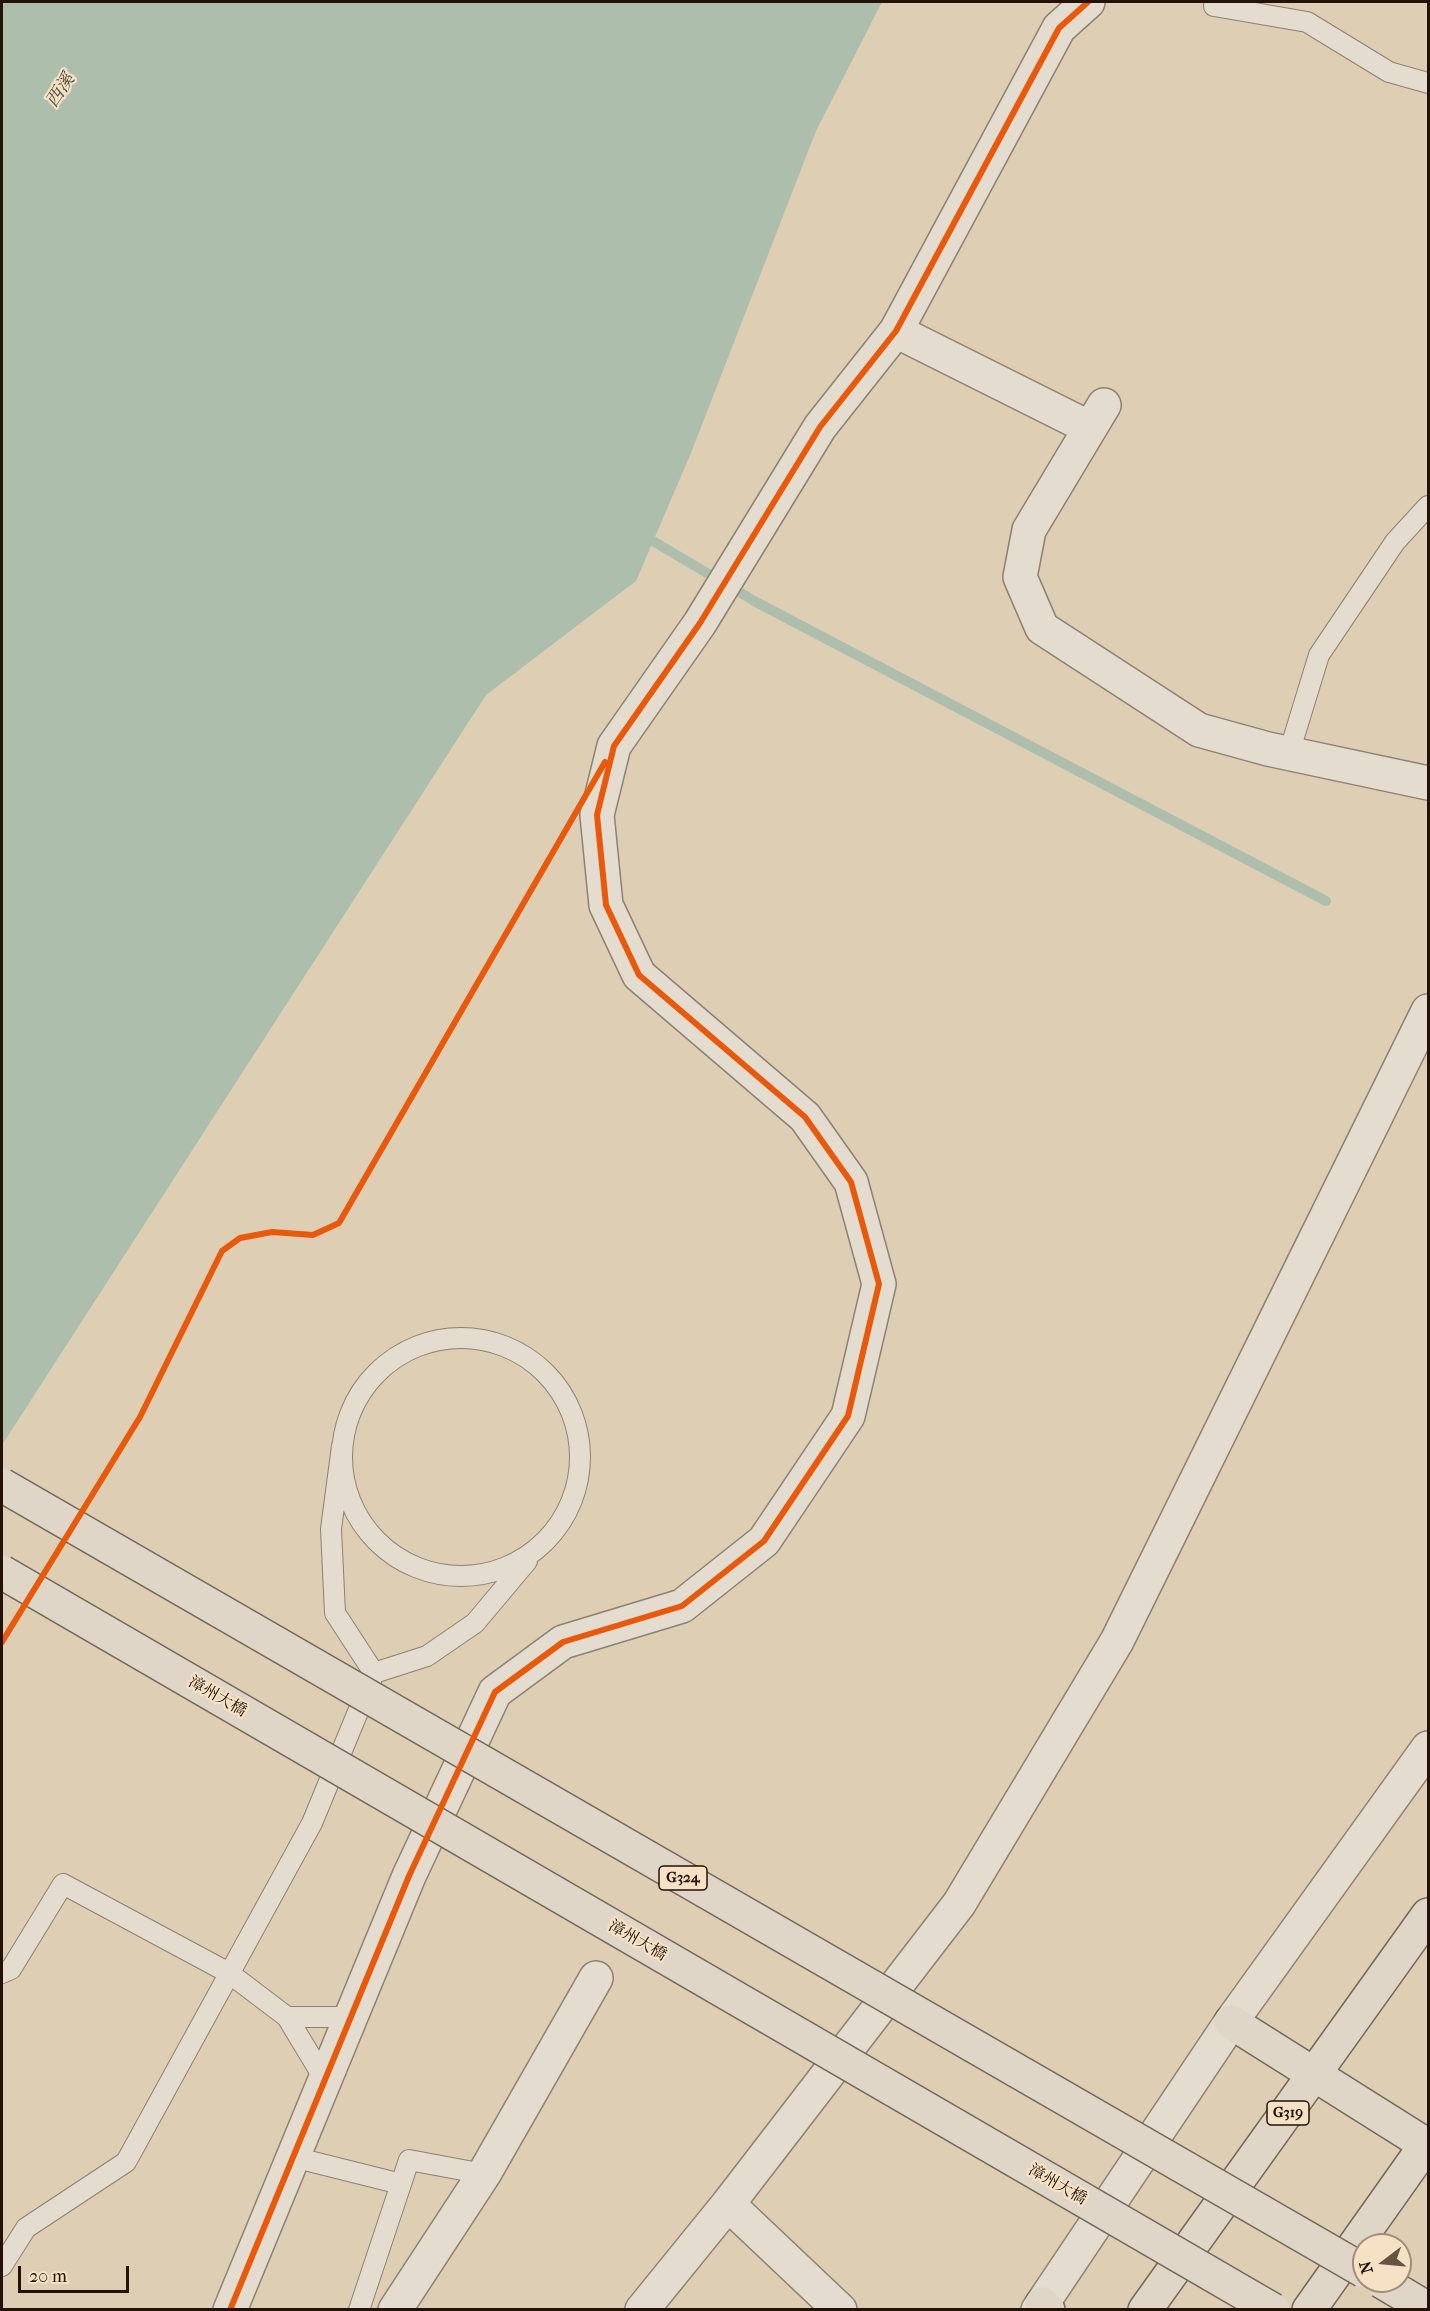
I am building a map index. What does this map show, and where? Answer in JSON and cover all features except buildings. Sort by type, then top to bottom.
[{"type":"highway","name":"G324","points":[[2,1485],[1352,2264]]},
{"type":"highway","name":"漳州大橋","points":[[2,1572],[1273,2310]]},
{"type":"highway","name":"G319","points":[[1145,2310],[1316,2075],[1428,1915]]},
{"type":"highway","points":[[1231,2022],[1428,2144],[1309,2310]]},
{"type":"highway","points":[[1401,2293],[1428,2309]]},
{"type":"street","points":[[230,2310],[409,1876],[495,1692],[563,1642],[682,1606],[765,1541],[848,1416],[879,1284],[851,1182],[804,1117],[639,975],[606,905],[597,815],[614,746],[700,623],[820,427],[896,331],[1059,28],[1088,2]]},
{"type":"street","points":[[896,331],[1097,417],[1029,530],[1020,577],[1042,628],[1198,730],[1289,753],[1428,783]]},
{"type":"street","points":[[642,2310],[728,2204],[959,1904],[1117,1641],[1428,1011]]},
{"type":"street","points":[[1043,2308],[1231,2022],[1428,1748]]},
{"type":"street","points":[[395,2310],[484,2174],[597,1978]]},
{"type":"street","points":[[728,2204],[840,2310]]},
{"type":"street","points":[[1420,2310],[1428,2299]]},
{"type":"lane","points":[[1215,2],[1214,6],[1307,22],[1389,72],[1428,83]]},
{"type":"lane","points":[[1289,753],[1320,655],[1395,542],[1428,506]]},
{"type":"lane","points":[[2,2266],[26,2228],[126,2162],[312,1822],[374,1673],[427,1656],[475,1623],[532,1555],[560,1527],[577,1491],[581,1451],[573,1412],[552,1378],[521,1352],[483,1339],[444,1338],[406,1350],[374,1374],[352,1407],[342,1446],[331,1528],[335,1613],[374,1673]]},
{"type":"lane","points":[[342,1446],[345,1485],[360,1521],[386,1551],[420,1570],[458,1578],[497,1572],[532,1555]]},
{"type":"lane","points":[[2,1973],[11,1970],[63,1884],[229,1973],[287,2017],[325,2080]]},
{"type":"lane","points":[[287,2017],[351,2017]]},
{"type":"lane","points":[[293,2157],[400,2184]]},
{"type":"lane","points":[[359,2310],[409,2160],[484,2174]]},
{"type":"water","name":"西溪","points":[[2,2],[882,2],[816,131],[691,453],[636,581],[486,695],[2,1445]]},
{"type":"waterway","points":[[641,534],[756,602],[1326,901]]},
{"type":"cycle path","points":[[230,2310],[409,1876],[495,1692],[563,1642],[682,1606],[764,1541],[848,1416],[879,1284],[851,1182],[805,1117],[639,975],[606,905],[597,815],[614,746],[700,623],[820,427],[896,331],[1059,28],[1088,2]]},
{"type":"cycle path","points":[[2,1642],[140,1417],[222,1251],[240,1238],[272,1232],[313,1235],[339,1223],[605,762]]}]
